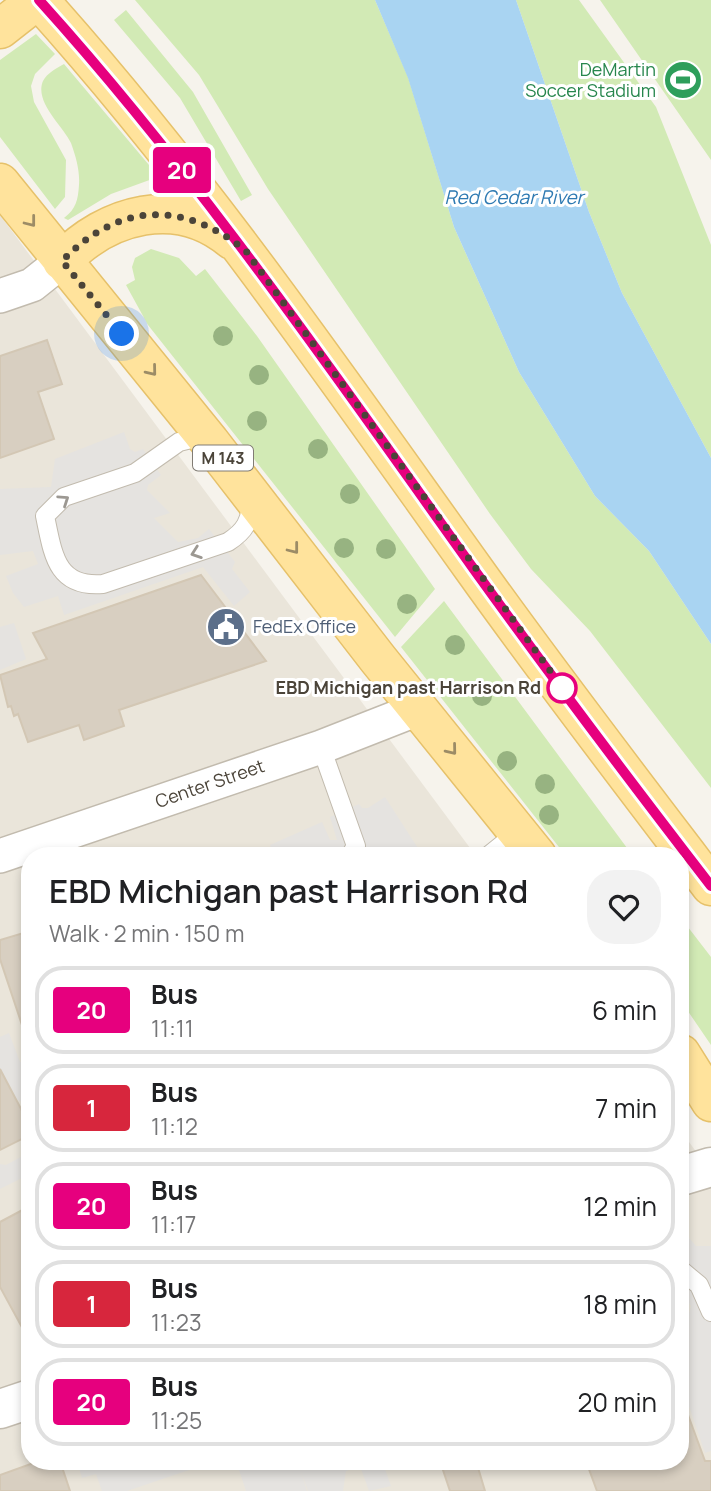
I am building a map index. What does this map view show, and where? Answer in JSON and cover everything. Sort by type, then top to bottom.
[{"type":"main road","points":[[0,29],[38,0],[136,113],[246,251],[475,570],[682,847]]},
{"type":"main road","name":"M 143","points":[[0,183],[210,442],[418,709],[528,844]]},
{"type":"main road","points":[[62,261],[80,243],[100,229],[125,219],[151,214],[203,222],[226,234],[246,251]]},
{"type":"main road","points":[[689,857],[711,886]]},
{"type":"main road","points":[[689,1067],[711,1102]]},
{"type":"street","points":[[0,296],[32,285],[62,261]]},
{"type":"street","name":"Center Street","points":[[27,847],[321,747],[418,709]]},
{"type":"street","name":"Center Street","points":[[0,856],[21,849]]},
{"type":"street","points":[[689,1174],[711,1167]]},
{"type":"lane","points":[[210,442],[195,438],[179,442],[135,473],[64,496],[45,516],[60,569],[72,580],[85,586],[103,584],[228,542],[242,533],[251,516],[250,493]]},
{"type":"lane","points":[[321,747],[355,847]]},
{"type":"lane","points":[[689,1274],[705,1282],[711,1312]]},
{"type":"shaded area","points":[[0,215],[469,847],[21,847],[21,1470],[689,1470],[689,1142],[711,1172],[711,1491],[0,1491]]},
{"type":"shaded area","points":[[124,432],[130,449],[135,452],[143,449],[161,475],[148,485],[147,490],[170,513],[154,518],[178,542],[198,538],[209,529],[235,562],[232,569],[250,592],[234,606],[203,567],[64,615],[58,596],[24,607],[13,593],[6,576],[38,564],[33,551],[0,555],[0,489],[51,487],[55,459]]},
{"type":"shaded area","points":[[14,623],[26,659],[0,670],[0,627]]},
{"type":"shaded area","points":[[385,797],[417,847],[270,845],[322,822],[330,840],[337,840],[330,817],[359,804],[362,808],[368,808]]},
{"type":"shaded area","points":[[9,1033],[21,1062],[21,1101],[13,1099],[0,1105],[0,1037]]},
{"type":"shaded area","points":[[21,1157],[21,1178],[0,1189],[0,1164],[6,1165]]},
{"type":"shaded area","points":[[689,1238],[696,1246],[711,1246],[711,1451],[705,1453],[689,1406]]},
{"type":"shaded area","points":[[80,1470],[189,1470],[127,1491],[102,1491],[96,1474],[82,1478]]},
{"type":"shaded area","points":[[239,1470],[349,1470],[346,1471],[343,1491],[308,1491],[301,1472],[307,1491],[246,1491]]},
{"type":"shaded area","points":[[361,1470],[385,1470],[391,1486],[369,1491]]},
{"type":"green space","points":[[135,0],[375,0],[408,77],[454,227],[519,372],[595,496],[649,551],[711,644],[711,788],[590,631],[531,569],[490,514],[268,189],[199,75]]},
{"type":"green space","points":[[516,0],[579,0],[656,107],[711,245],[711,458],[622,293],[589,212]]},
{"type":"green space","name":"DeMartin Soccer Stadium","points":[[600,0],[711,0],[711,160]]},
{"type":"green space","points":[[126,10],[193,92],[252,195],[241,201],[180,98],[114,20]]},
{"type":"green space","points":[[36,34],[55,54],[35,74],[31,86],[34,102],[66,160],[65,197],[55,209],[0,137],[0,60]]},
{"type":"green space","points":[[64,64],[149,165],[155,178],[111,194],[68,220],[64,218],[74,208],[78,195],[77,164],[71,143],[46,105],[41,89],[47,76]]},
{"type":"green space","points":[[151,249],[179,258],[196,276],[205,269],[257,336],[435,589],[395,637],[148,325],[126,285],[135,280],[132,267],[135,258]]},
{"type":"green space","points":[[444,601],[626,847],[559,847],[401,647]]},
{"type":"green space","points":[[689,928],[711,957],[711,1045],[689,1013]]},
{"type":"water","name":"Red Cedar River","points":[[375,0],[516,0],[589,212],[622,293],[711,458],[711,644],[649,551],[595,496],[519,372],[454,227],[408,78]]},
{"type":"building","points":[[47,340],[62,384],[38,392],[54,439],[0,458],[0,356]]},
{"type":"building","points":[[201,575],[266,661],[119,710],[124,726],[84,740],[79,725],[28,742],[18,714],[14,716],[11,706],[8,707],[0,675],[47,659],[33,633]]},
{"type":"building","points":[[21,934],[21,1022],[0,959],[0,940]]},
{"type":"building","points":[[0,1069],[21,1109],[21,1140],[0,1150]]},
{"type":"building","points":[[21,1211],[21,1326],[0,1287],[0,1222]]},
{"type":"building","points":[[689,1418],[705,1461],[711,1461],[711,1491],[597,1491],[589,1470],[689,1470]]},
{"type":"building","points":[[21,1467],[21,1470],[63,1470],[70,1491],[0,1491],[0,1475]]},
{"type":"building","points":[[443,1470],[479,1470],[485,1491],[450,1491]]},
{"type":"bus line","name":"20","points":[[39,0],[136,113],[246,251],[475,570],[681,847]]},
{"type":"bus line","name":"20","points":[[689,857],[711,886]]},
{"type":"place","name":"DeMartin Soccer Stadium","points":[[683,80]]},
{"type":"place","name":"FedEx Office","points":[[226,627]]},
{"type":"place","name":"EBD Michigan past Harrison Rd","points":[[562,688]]},
{"type":"route","points":[[122,334],[62,261],[80,243],[100,229],[125,219],[151,214],[203,222],[226,234],[246,251],[567,694],[562,688]]}]
